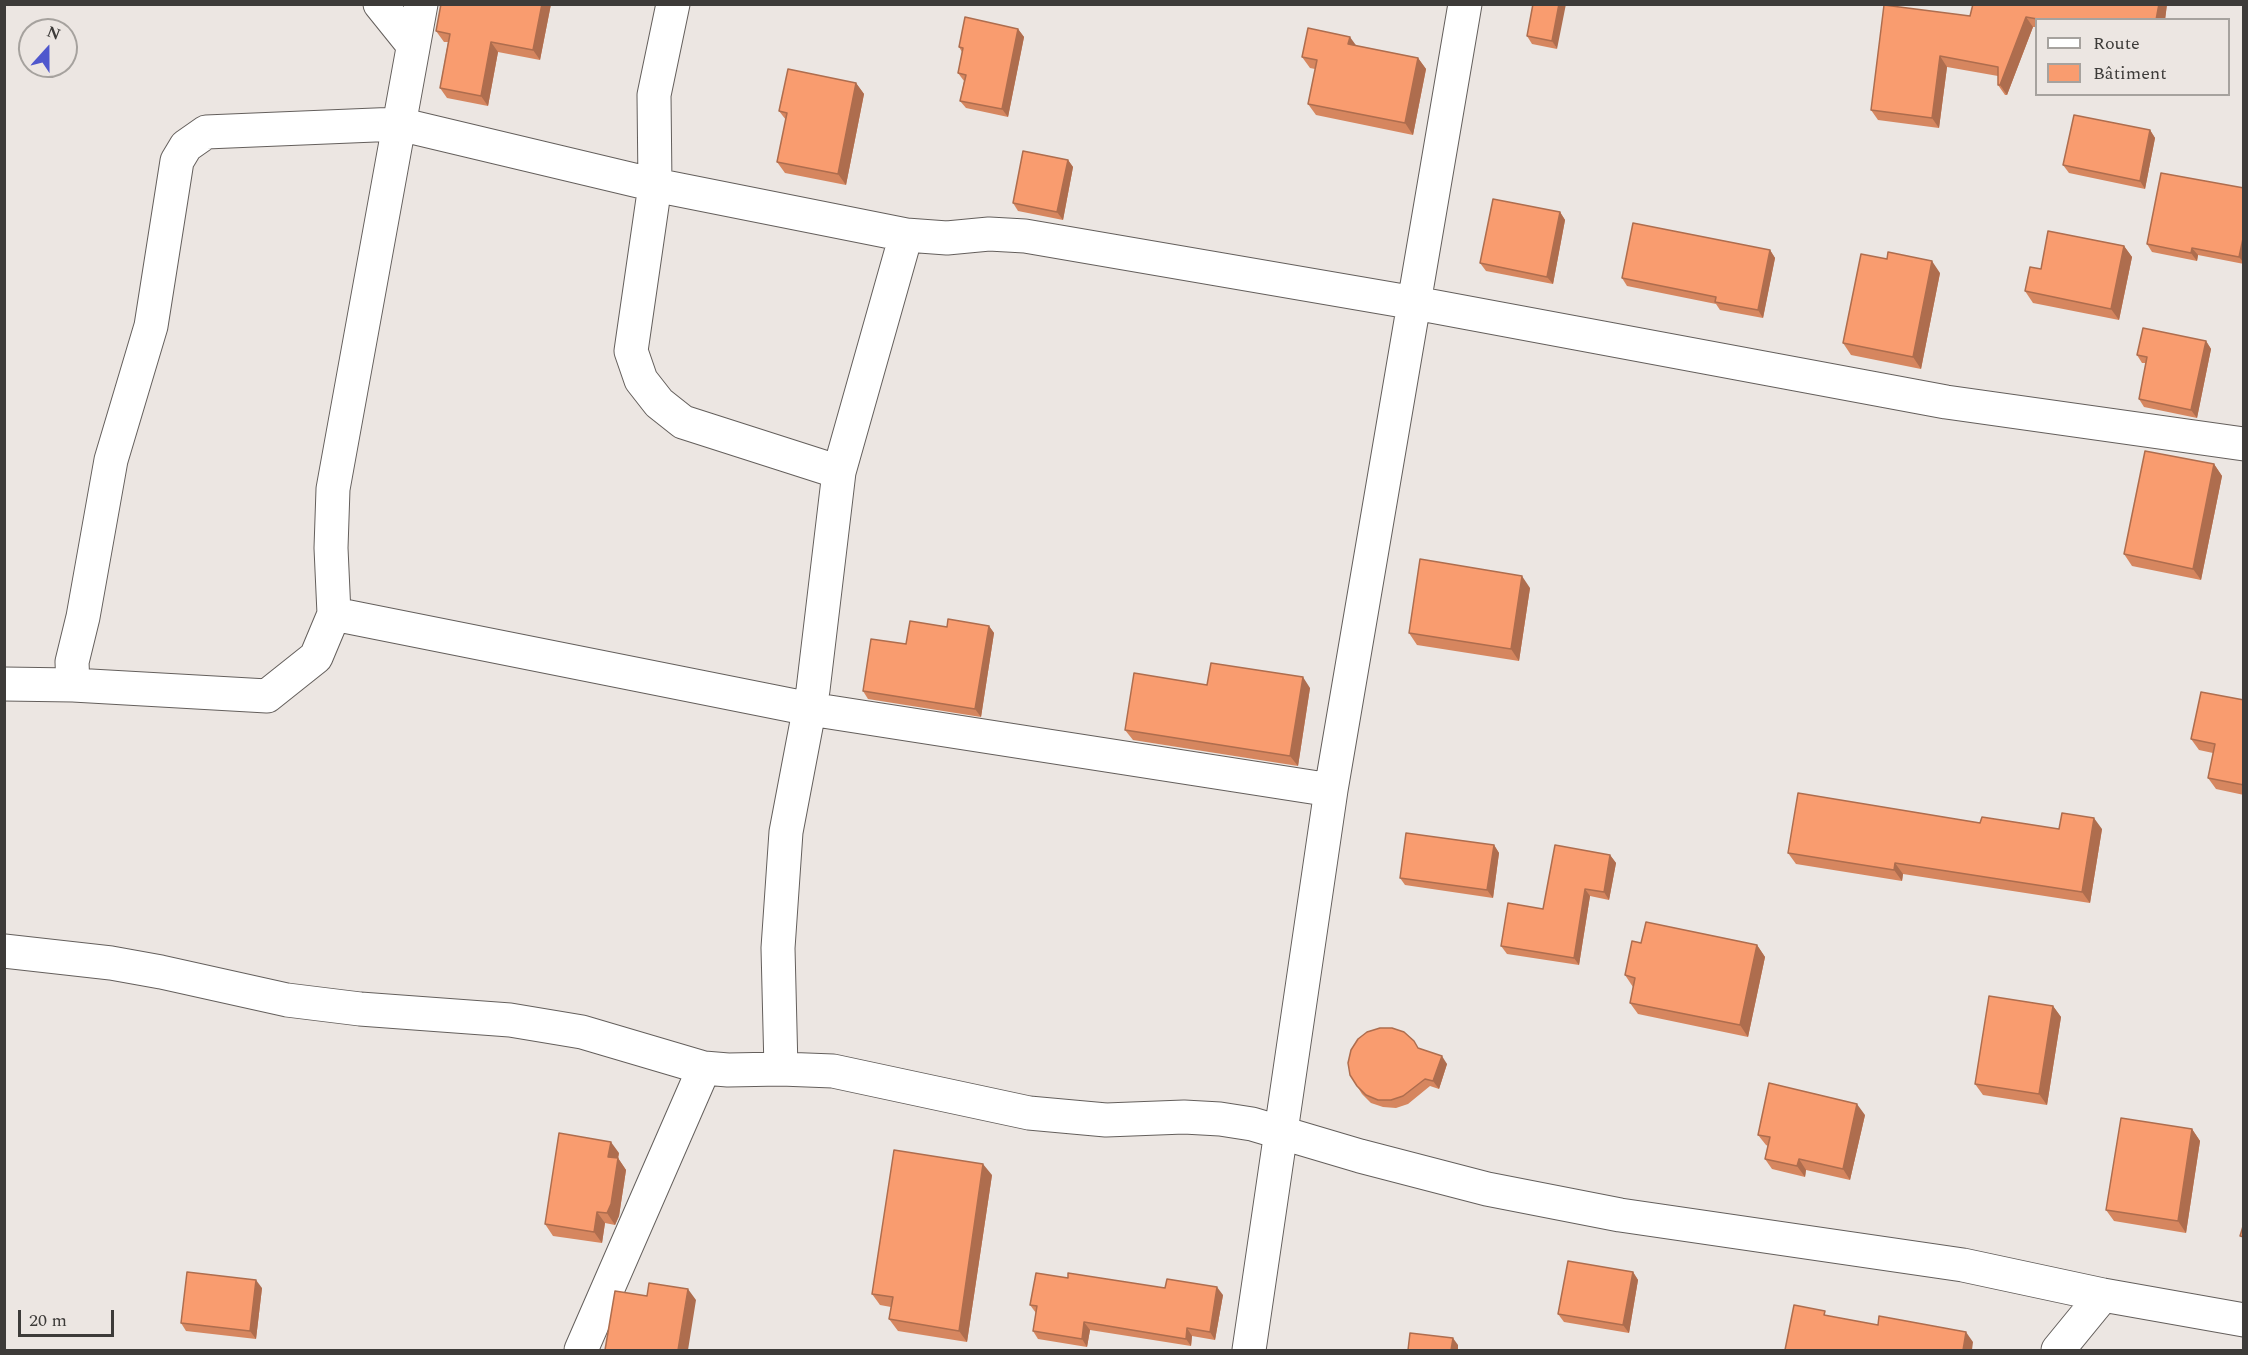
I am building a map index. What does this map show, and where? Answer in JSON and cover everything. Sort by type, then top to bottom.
[{"type":"street","points":[[380,4],[413,45]]},
{"type":"street","points":[[4,684],[73,685],[267,696],[316,657],[334,614],[331,548],[333,489],[421,4]]},
{"type":"street","points":[[673,4],[654,95],[655,185],[631,351],[641,381],[659,403],[683,422],[839,472]]},
{"type":"street","points":[[1249,1350],[1331,790],[1466,4]]},
{"type":"street","points":[[73,685],[72,662],[83,617],[111,460],[151,326],[177,161],[182,152],[206,132],[399,124],[655,185],[906,235],[947,238],[989,234],[1025,236],[1415,303],[1946,402],[2244,444]]},
{"type":"street","points":[[781,1069],[778,948],[786,832],[810,709],[839,472],[906,235]]},
{"type":"street","points":[[334,614],[810,709],[1331,790]]},
{"type":"street","points":[[4,951],[111,963],[287,1000],[360,1009],[510,1020],[582,1032],[704,1068],[833,1071],[1029,1113],[1106,1120],[1184,1117],[1220,1119],[1280,1132],[1487,1189],[1631,1216],[1963,1264],[2103,1295],[2244,1320]]},
{"type":"street","points":[[581,1350],[704,1068]]},
{"type":"street","points":[[2058,1350],[2103,1295]]},
{"type":"building","points":[[441,4],[542,4],[533,50],[491,42],[481,96],[440,88],[450,34],[436,31]]},
{"type":"building","points":[[1533,4],[1559,4],[1552,41],[1527,36]]},
{"type":"building","points":[[1973,4],[2159,4],[2156,18],[2026,17],[2000,85],[1998,85],[1998,67],[1940,56],[1932,118],[1871,110],[1884,5],[1970,16]]},
{"type":"building","points":[[965,17],[1018,29],[1002,109],[960,101],[966,75],[958,73],[963,48],[959,47]]},
{"type":"building","points":[[1308,28],[1350,37],[1348,44],[1418,58],[1405,123],[1308,104],[1317,60],[1302,57]]},
{"type":"building","points":[[788,69],[856,83],[838,174],[777,162],[787,113],[779,111]]},
{"type":"building","points":[[2074,115],[2150,130],[2140,181],[2063,165]]},
{"type":"building","points":[[1023,151],[1068,160],[1057,212],[1013,203]]},
{"type":"building","points":[[2161,173],[2244,188],[2244,234],[2239,257],[2192,248],[2191,253],[2147,244]]},
{"type":"building","points":[[1493,199],[1560,212],[1547,277],[1480,263]]},
{"type":"building","points":[[1633,223],[1770,250],[1758,310],[1715,302],[1716,297],[1622,278]]},
{"type":"building","points":[[2048,231],[2124,246],[2111,309],[2025,291],[2030,267],[2041,269]]},
{"type":"building","points":[[1888,252],[1932,261],[1913,357],[1843,343],[1861,254],[1887,259]]},
{"type":"building","points":[[2143,328],[2206,341],[2191,410],[2139,399],[2147,357],[2137,355]]},
{"type":"building","points":[[2145,451],[2214,464],[2193,569],[2124,554]]},
{"type":"building","points":[[1420,559],[1522,576],[1511,649],[1409,633]]},
{"type":"building","points":[[948,619],[989,626],[975,709],[863,691],[871,639],[906,644],[910,621],[947,627]]},
{"type":"building","points":[[1211,663],[1303,677],[1290,756],[1125,730],[1134,673],[1207,685]]},
{"type":"building","points":[[2201,692],[2244,700],[2244,785],[2208,778],[2215,744],[2191,739]]},
{"type":"building","points":[[1798,793],[1980,823],[1982,817],[2059,829],[2062,813],[2094,818],[2082,892],[1895,863],[1894,870],[1788,853]]},
{"type":"building","points":[[1406,833],[1494,845],[1487,890],[1400,878]]},
{"type":"building","points":[[1555,845],[1610,855],[1604,892],[1585,889],[1574,958],[1501,946],[1508,903],[1543,909]]},
{"type":"building","points":[[1646,922],[1757,945],[1740,1025],[1630,1003],[1635,978],[1625,975],[1632,941],[1641,943]]},
{"type":"building","points":[[1989,996],[2053,1006],[2039,1094],[1975,1084]]},
{"type":"building","points":[[1380,1028],[1392,1028],[1404,1032],[1418,1048],[1442,1056],[1433,1081],[1425,1079],[1403,1096],[1391,1100],[1378,1100],[1366,1095],[1357,1086],[1350,1075],[1348,1063],[1351,1050],[1358,1039],[1367,1032]]},
{"type":"building","points":[[1769,1083],[1857,1104],[1843,1169],[1799,1159],[1797,1166],[1765,1159],[1770,1137],[1758,1135]]},
{"type":"building","points":[[2121,1118],[2192,1129],[2178,1221],[2106,1210]]},
{"type":"building","points":[[559,1133],[611,1142],[608,1157],[618,1158],[611,1204],[607,1213],[597,1212],[594,1232],[545,1224]]},
{"type":"building","points":[[894,1150],[983,1164],[959,1331],[889,1319],[893,1297],[872,1294]]},
{"type":"building","points":[[2244,1223],[2244,1237],[2240,1236]]},
{"type":"building","points":[[1568,1261],[1633,1272],[1623,1325],[1558,1314]]},
{"type":"building","points":[[187,1272],[256,1280],[250,1331],[181,1323]]},
{"type":"building","points":[[1036,1273],[1068,1278],[1068,1273],[1165,1288],[1167,1279],[1217,1287],[1210,1332],[1187,1328],[1186,1339],[1084,1322],[1082,1339],[1033,1331],[1037,1306],[1030,1305]]},
{"type":"building","points":[[649,1283],[688,1289],[678,1350],[605,1350],[615,1291],[647,1296]]},
{"type":"building","points":[[1794,1305],[1825,1311],[1824,1315],[1878,1325],[1879,1316],[1966,1332],[1963,1350],[1785,1350]]},
{"type":"building","points":[[1410,1333],[1453,1338],[1451,1350],[1408,1350]]}]
